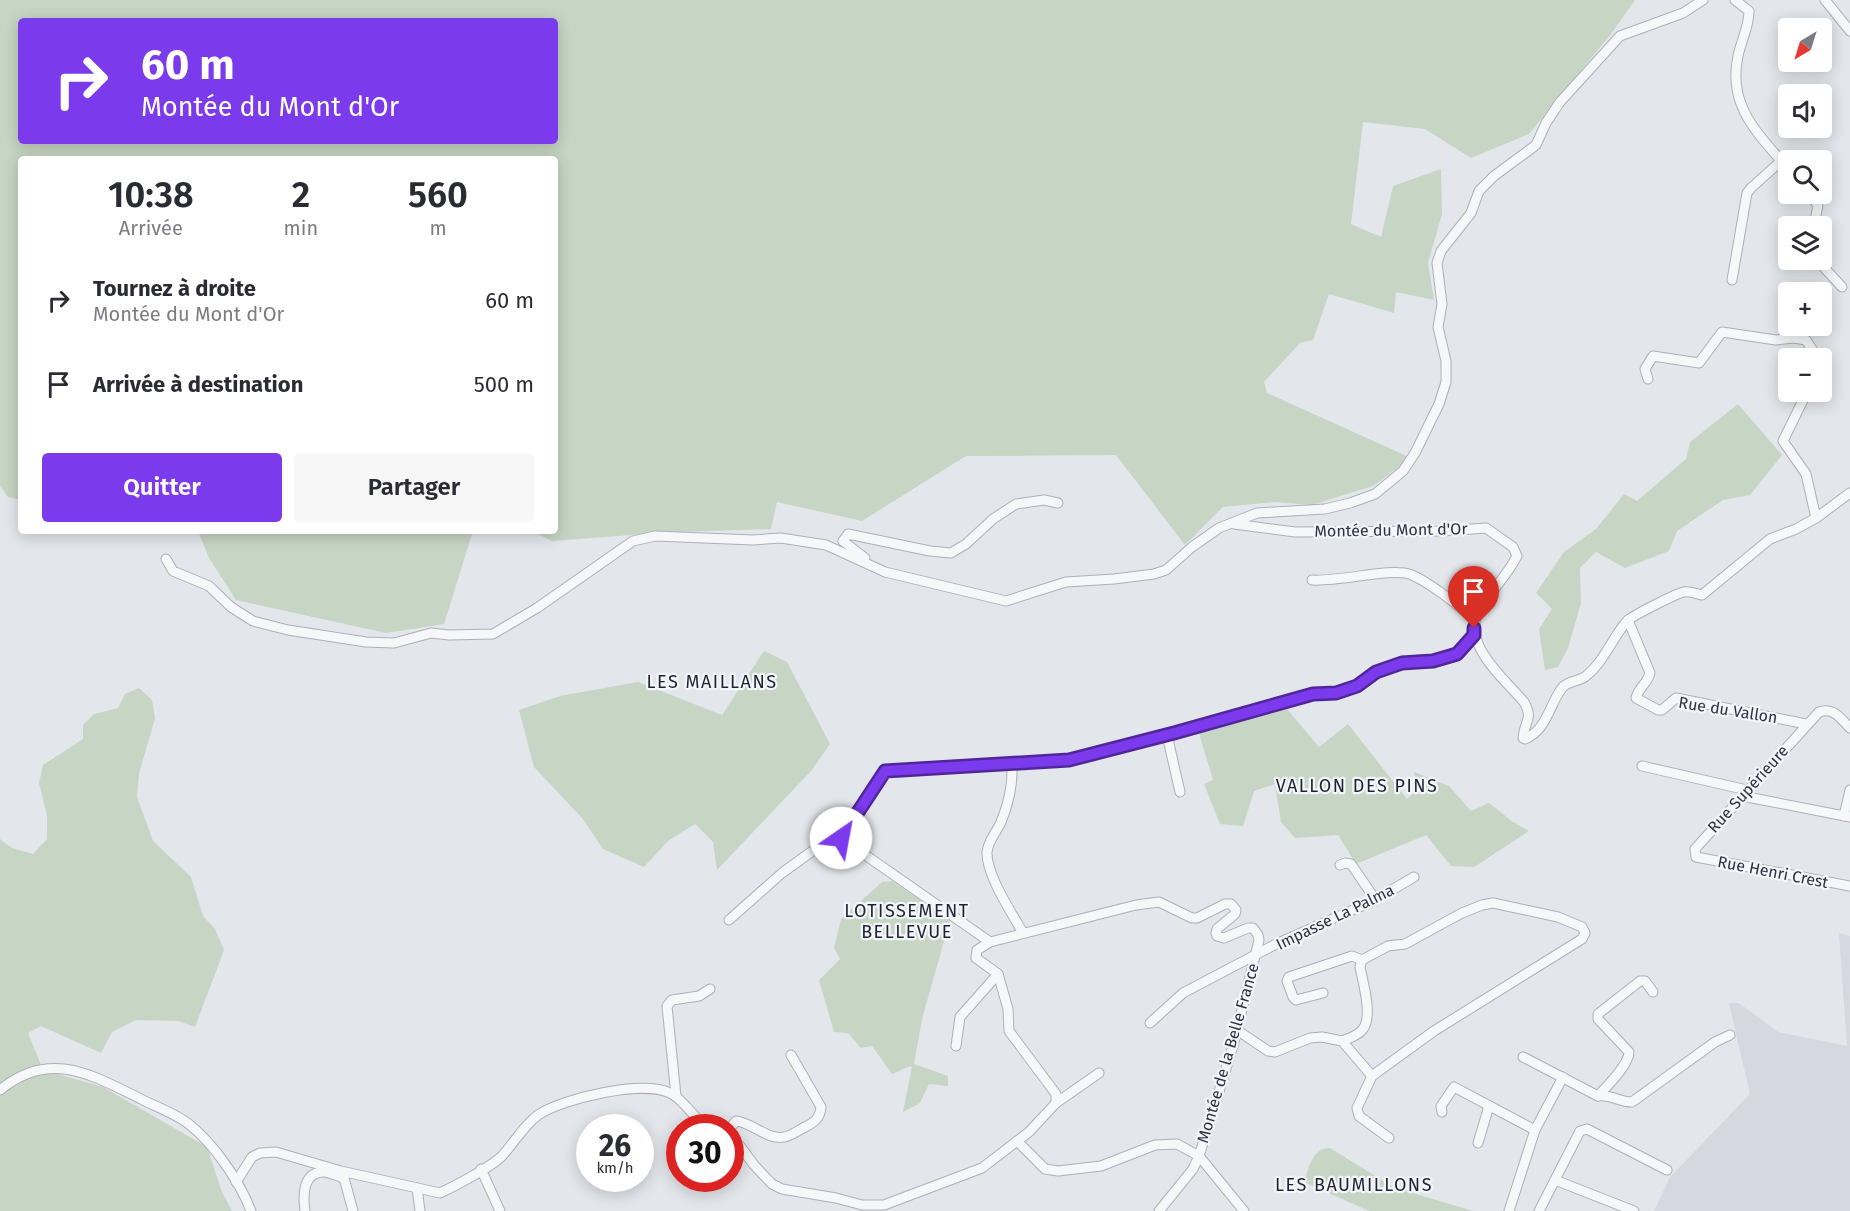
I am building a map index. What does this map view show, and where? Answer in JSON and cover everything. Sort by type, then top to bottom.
[{"type":"street","points":[[166,560],[172,571],[209,586],[231,607],[253,621],[288,630],[366,642],[394,643],[431,633],[493,634],[537,608],[633,541],[655,536],[753,540],[781,538],[826,545],[885,572],[1006,601],[1066,582],[1154,574],[1166,570],[1192,547],[1219,528],[1257,513],[1325,508],[1350,503],[1375,494],[1403,471],[1415,453],[1439,404],[1446,382],[1446,361],[1438,327],[1442,304],[1437,263],[1441,251],[1471,213],[1479,191],[1494,176],[1536,145],[1546,123],[1560,102],[1620,36],[1683,13],[1703,0]]},
{"type":"street","points":[[1735,0],[1749,11],[1749,21],[1738,57],[1735,79],[1738,101],[1748,121],[1778,157]]},
{"type":"street","points":[[1825,0],[1850,30]]},
{"type":"street","points":[[1732,280],[1748,193],[1750,188],[1778,164]]},
{"type":"street","points":[[1826,270],[1842,287]]},
{"type":"street","points":[[1648,379],[1645,369],[1653,356],[1699,363],[1722,332],[1776,340],[1794,338],[1806,340],[1812,348]]},
{"type":"street","points":[[1802,402],[1783,441],[1806,474],[1816,518]]},
{"type":"street","points":[[1312,580],[1409,574],[1448,598],[1474,619],[1474,635],[1486,658],[1529,710],[1529,719],[1522,734],[1525,739],[1537,730],[1548,716],[1562,688],[1567,683],[1587,676],[1628,620],[1684,592],[1702,595],[1770,539],[1816,518],[1850,493]]},
{"type":"street","points":[[897,575],[862,557],[843,542],[848,534],[930,551],[951,553],[966,544],[993,519],[1016,504],[1044,500],[1058,503]]},
{"type":"street","name":"Montée du Mont d'Or","points":[[1230,523],[1295,532],[1443,531],[1486,528],[1513,547],[1517,556],[1511,568],[1481,606],[1474,619]]},
{"type":"street","name":"Rue du Vallon","points":[[1628,620],[1650,673],[1649,679],[1636,694],[1636,698],[1658,710],[1662,710],[1676,698],[1806,724]]},
{"type":"street","points":[[841,838],[885,771],[1069,760],[1313,694],[1336,693],[1357,686],[1376,672],[1402,663],[1433,661],[1457,654],[1474,635]]},
{"type":"street","points":[[1806,724],[1818,712],[1824,710],[1836,713],[1850,728]]},
{"type":"street","name":"Rue Supérieure","points":[[1696,857],[1695,849],[1806,724]]},
{"type":"street","points":[[1167,735],[1180,792]]},
{"type":"street","points":[[1012,763],[1011,794],[987,853],[990,870],[1023,933]]},
{"type":"street","points":[[1642,766],[1745,793],[1847,816],[1850,790]]},
{"type":"street","points":[[729,920],[782,873],[828,838],[833,836],[841,838],[990,942],[977,950],[976,958],[998,974],[1008,1009],[1009,1031],[1056,1094],[1056,1103]]},
{"type":"street","name":"Rue Henri Crest","points":[[1696,857],[1850,886]]},
{"type":"street","points":[[1340,865],[1351,864],[1375,899]]},
{"type":"street","name":"Impasse La Palma","points":[[1150,1023],[1184,993],[1276,944],[1375,899],[1414,877]]},
{"type":"street","name":"Montée de la Belle France","points":[[990,942],[1136,905],[1159,902],[1192,918],[1231,904],[1236,910],[1216,933],[1220,938],[1253,928],[1258,935],[1256,956],[1233,1046],[1197,1158],[1192,1169],[1159,1211]]},
{"type":"street","points":[[1237,1030],[1268,1052],[1275,1053],[1310,1038],[1322,1037],[1342,1041],[1358,1034],[1364,1029],[1368,1018],[1360,968],[1362,960],[1389,946],[1405,944],[1482,905],[1493,903],[1558,917],[1582,927],[1585,933],[1582,939],[1434,1031],[1372,1076],[1357,1108],[1359,1116],[1389,1138]]},
{"type":"street","points":[[1323,993],[1296,1000],[1287,981],[1289,976],[1352,956],[1362,960]]},
{"type":"street","points":[[956,1046],[960,1017],[998,974]]},
{"type":"street","points":[[1598,1096],[1629,1058],[1629,1052],[1598,1019],[1598,1014],[1640,981],[1645,981],[1653,992]]},
{"type":"street","points":[[676,1096],[667,1006],[672,1000],[699,996],[710,989]]},
{"type":"street","points":[[1523,1057],[1598,1096],[1609,1095],[1624,1102],[1632,1102],[1715,1042],[1730,1035]]},
{"type":"street","points":[[1233,1046],[1240,1042],[1252,1041]]},
{"type":"street","points":[[1342,1041],[1372,1076]]},
{"type":"street","points":[[744,1122],[771,1136],[782,1138],[814,1123],[820,1115],[821,1107],[792,1054]]},
{"type":"street","points":[[0,1090],[13,1080],[33,1072],[62,1069],[89,1074],[189,1124],[222,1160],[251,1211]]},
{"type":"street","points":[[744,1151],[772,1184],[782,1189],[836,1198],[862,1208],[884,1205],[982,1168],[1029,1132],[1056,1103],[1099,1073]]},
{"type":"street","points":[[1509,1211],[1535,1130],[1563,1077]]},
{"type":"street","points":[[1442,1112],[1441,1106],[1454,1087],[1535,1130]]},
{"type":"street","points":[[236,1182],[252,1157],[260,1153],[276,1152],[440,1193],[501,1157],[529,1122],[559,1104],[613,1092],[653,1088],[676,1096],[693,1114]]},
{"type":"street","points":[[1478,1143],[1489,1106]]},
{"type":"street","points":[[1539,1211],[1580,1131],[1587,1129],[1667,1170]]},
{"type":"street","points":[[1017,1141],[1045,1169],[1058,1171],[1101,1166],[1155,1145],[1168,1143],[1183,1146],[1197,1158],[1244,1211]]},
{"type":"street","points":[[305,1211],[303,1193],[305,1184],[312,1176],[317,1163]]},
{"type":"street","points":[[481,1170],[500,1211]]},
{"type":"street","points":[[312,1176],[324,1172],[344,1178],[353,1211]]},
{"type":"street","points":[[1555,1180],[1634,1211]]},
{"type":"street","points":[[417,1188],[420,1211]]},
{"type":"shaded area","points":[[1839,933],[1850,936],[1850,1211],[1654,1211],[1670,1177],[1750,1094],[1729,1003],[1739,1003],[1778,1032],[1847,1046]]},
{"type":"green space","points":[[0,0],[1635,0],[1611,34],[1529,134],[1471,158],[1425,129],[1363,122],[1351,224],[1381,237],[1393,186],[1441,169],[1442,214],[1428,263],[1434,300],[1396,292],[1394,313],[1329,294],[1313,340],[1300,343],[1264,382],[1267,393],[1411,458],[1373,486],[1312,505],[1274,502],[1223,507],[1185,545],[1116,455],[966,456],[862,521],[777,502],[771,529],[671,532],[552,541],[538,534],[558,534],[558,156],[18,156],[18,499],[8,497],[0,486]]},
{"type":"green space","points":[[1738,404],[1782,455],[1750,495],[1723,500],[1677,531],[1669,551],[1625,568],[1596,552],[1580,568],[1581,603],[1568,648],[1558,667],[1545,670],[1539,629],[1552,609],[1536,593],[1564,552],[1596,529],[1624,494],[1637,501],[1686,459],[1690,442]]},
{"type":"green space","points":[[199,534],[472,534],[444,624],[386,633],[236,600],[209,558]]},
{"type":"green space","points":[[764,651],[787,662],[830,744],[811,771],[717,870],[713,842],[695,824],[668,841],[644,867],[603,849],[583,819],[534,767],[519,710],[560,696],[638,682],[722,715]]},
{"type":"green space","points":[[139,688],[152,700],[155,718],[139,774],[137,797],[153,841],[191,877],[203,916],[215,929],[224,950],[195,1027],[178,1021],[136,1020],[112,1032],[101,1053],[41,1026],[28,1033],[43,1070],[103,1087],[207,1147],[222,1192],[232,1211],[0,1211],[0,839],[12,848],[33,854],[47,839],[47,815],[39,783],[43,765],[83,739],[83,725],[94,714],[118,708],[125,694]]},
{"type":"green space","points":[[1287,709],[1319,747],[1348,724],[1407,799],[1418,789],[1414,772],[1449,786],[1471,811],[1489,803],[1513,822],[1529,831],[1474,867],[1451,866],[1426,835],[1356,864],[1338,835],[1295,838],[1281,822],[1275,784],[1254,791],[1243,826],[1220,824],[1204,784],[1213,780],[1199,733],[1225,724]]},
{"type":"green space","points":[[892,881],[950,920],[922,1019],[914,1064],[948,1076],[948,1086],[929,1084],[920,1103],[903,1112],[912,1067],[892,1074],[872,1046],[861,1048],[848,1033],[834,1032],[819,980],[840,959],[834,948],[841,919],[882,882]]},
{"type":"green space","points":[[1330,1148],[1393,1187],[1473,1211],[1369,1211],[1304,1182],[1315,1155],[1319,1151]]},
{"type":"district","name":"LES MAILLANS","points":[[712,682]]},
{"type":"district","name":"VALLON DES PINS","points":[[1357,786]]},
{"type":"district","name":"LOTISSEMENT BELLEVUE","points":[[907,921]]},
{"type":"district","name":"LES BAUMILLONS","points":[[1354,1185]]},
{"type":"route","points":[[841,838],[885,771],[1069,760],[1313,694],[1336,693],[1357,686],[1376,672],[1402,663],[1433,661],[1457,654],[1474,635],[1474,628]]}]
